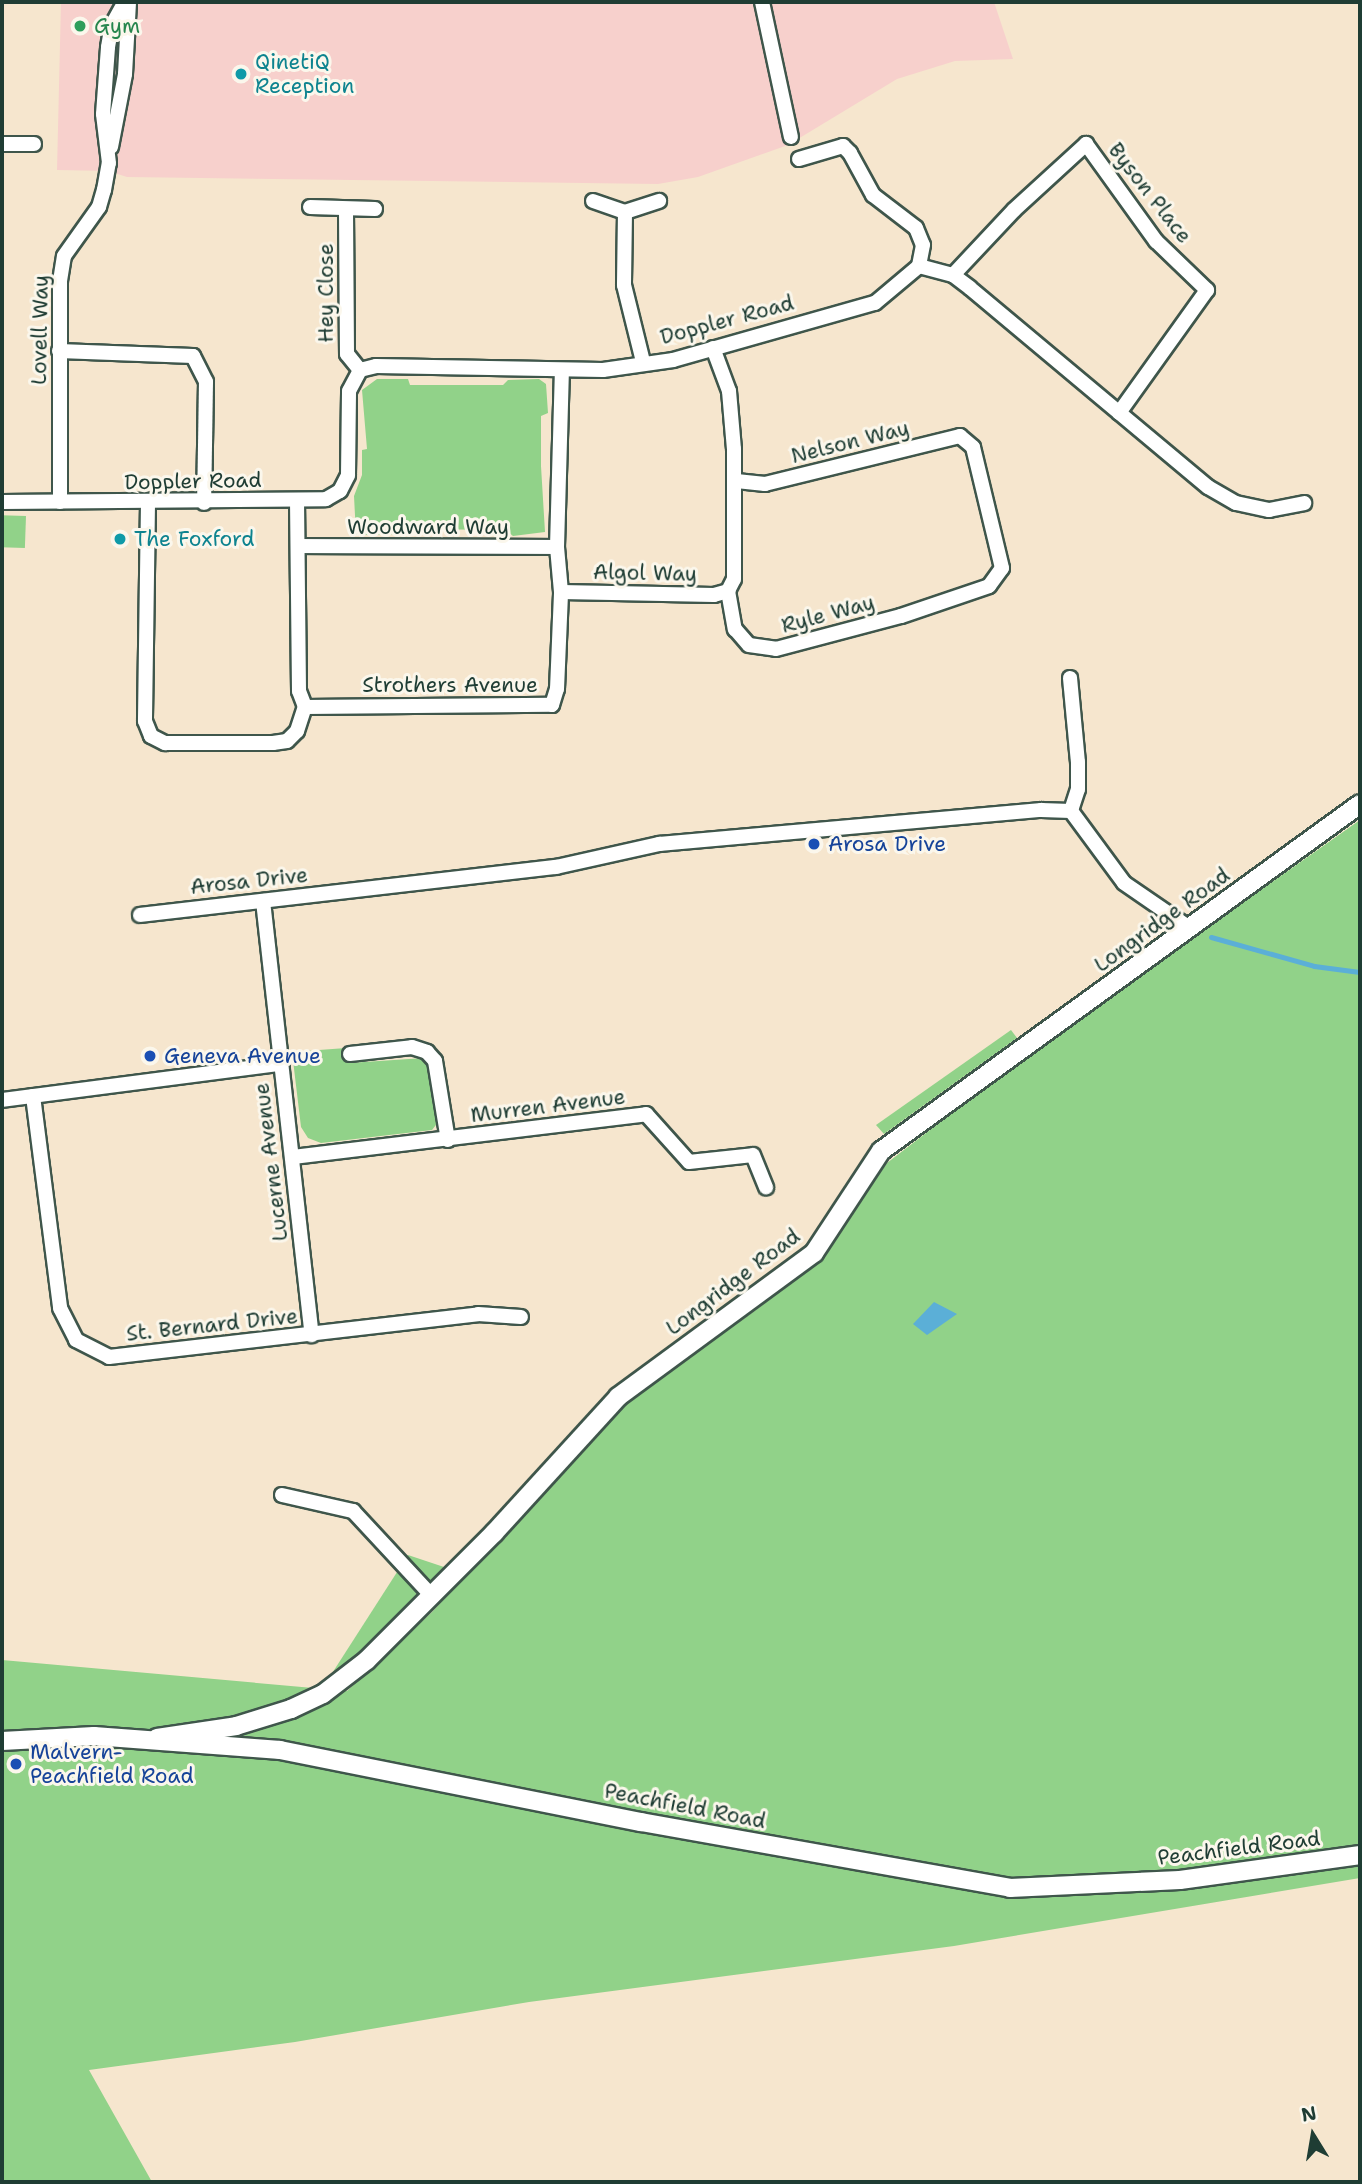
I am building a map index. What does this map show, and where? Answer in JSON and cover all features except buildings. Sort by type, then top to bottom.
[{"type":"street","name":"Lovell Way","points":[[60,502],[59,351],[64,256],[99,207],[108,171],[109,155],[103,114],[108,47],[112,25],[127,2]]},
{"type":"street","points":[[762,2],[791,137]]},
{"type":"street","points":[[2,145],[34,144]]},
{"type":"street","name":"Byson Place","points":[[953,275],[1014,210],[1086,144],[1156,241],[1207,290],[1119,414]]},
{"type":"street","points":[[799,159],[824,149],[843,146],[850,153],[873,195],[916,228],[923,245],[919,267],[953,275],[1208,487],[1236,503],[1269,510],[1304,502]]},
{"type":"street","points":[[593,201],[625,212],[659,201]]},
{"type":"street","points":[[310,207],[346,211],[375,209]]},
{"type":"street","name":"Hey Close","points":[[346,211],[347,354],[360,370]]},
{"type":"street","points":[[625,212],[624,285],[643,362]]},
{"type":"street","name":"Doppler Road","points":[[2,502],[204,503],[326,499],[340,491],[348,475],[349,391],[360,370],[376,366],[603,370],[643,362],[673,360],[875,303],[919,267]]},
{"type":"street","name":"Ryle Way","points":[[713,348],[729,391],[734,481],[734,579],[728,591],[735,629],[749,645],[776,649],[901,616],[989,586],[1002,568],[973,447]]},
{"type":"street","points":[[59,351],[193,356],[206,382],[204,503]]},
{"type":"street","name":"Strothers Avenue","points":[[305,707],[552,705],[557,689],[561,592],[557,547],[562,370]]},
{"type":"street","name":"Nelson Way","points":[[734,481],[765,484],[960,436],[973,447]]},
{"type":"street","points":[[148,503],[145,721],[151,736],[165,743],[273,743],[287,741],[298,732],[305,707],[299,691],[297,500]]},
{"type":"street","name":"Woodward Way","points":[[299,546],[557,547]]},
{"type":"street","name":"Algol Way","points":[[561,592],[714,595],[728,591]]},
{"type":"street","points":[[1070,678],[1078,762],[1078,789],[1072,811],[1124,883],[1191,929]]},
{"type":"street","name":"Longridge Road","points":[[157,1738],[236,1726],[323,1694],[368,1660],[433,1597],[618,1397],[814,1253],[881,1151],[1360,804]]},
{"type":"street","name":"Arosa Drive","points":[[140,915],[556,867],[659,844],[1072,811]]},
{"type":"street","name":"Lucerne Avenue","points":[[263,901],[312,1335]]},
{"type":"street","points":[[350,1054],[412,1047],[427,1052],[435,1061],[448,1140]]},
{"type":"street","points":[[2,1100],[281,1064]]},
{"type":"street","name":"St. Bernard Drive","points":[[33,1096],[60,1308],[76,1340],[109,1357],[478,1314],[521,1317]]},
{"type":"street","name":"Murren Avenue","points":[[293,1157],[646,1114],[689,1162],[753,1155],[766,1187]]},
{"type":"street","points":[[282,1495],[353,1511],[433,1597]]},
{"type":"street","name":"Peachfield Road","points":[[2,1741],[94,1736],[157,1738],[327,1757],[641,1822],[1010,1888],[1180,1880],[1360,1855]]},
{"type":"shaded area","points":[[61,2],[994,2],[1013,59],[955,61],[897,79],[788,145],[698,177],[658,184],[127,177],[108,171],[57,170]]},
{"type":"green space","points":[[377,379],[408,379],[410,385],[503,385],[508,380],[539,379],[546,384],[548,413],[541,416],[545,532],[513,536],[506,530],[409,529],[406,534],[356,535],[354,496],[362,475],[362,450],[367,449],[362,390]]},
{"type":"green space","points":[[2,515],[26,516],[25,548],[2,547]]},
{"type":"green space","points":[[1360,820],[1360,1878],[954,1946],[529,2002],[295,2042],[89,2070],[152,2182],[2,2182],[2,1660],[347,1691],[432,1612],[628,1401],[760,1307],[815,1260],[887,1163],[1038,1047]]},
{"type":"green space","points":[[1011,1030],[1017,1038],[884,1134],[876,1125]]},
{"type":"green space","points":[[346,1048],[349,1063],[424,1058],[431,1066],[439,1121],[432,1130],[321,1143],[308,1138],[301,1127],[292,1052]]},
{"type":"green space","points":[[408,1555],[447,1568],[387,1631],[329,1678]]},
{"type":"water","points":[[934,1302],[957,1314],[927,1335],[913,1324]]},
{"type":"waterway","points":[[1211,937],[1314,966],[1360,972]]},
{"type":"place","name":"Gym","points":[[80,26]]},
{"type":"place","name":"QinetiQ Reception","points":[[241,74]]},
{"type":"place","name":"The Foxford","points":[[120,539]]},
{"type":"place","name":"Arosa Drive","points":[[814,844]]},
{"type":"place","name":"Geneva Avenue","points":[[150,1056]]},
{"type":"place","name":"Malvern- Peachfield Road","points":[[16,1764]]}]
